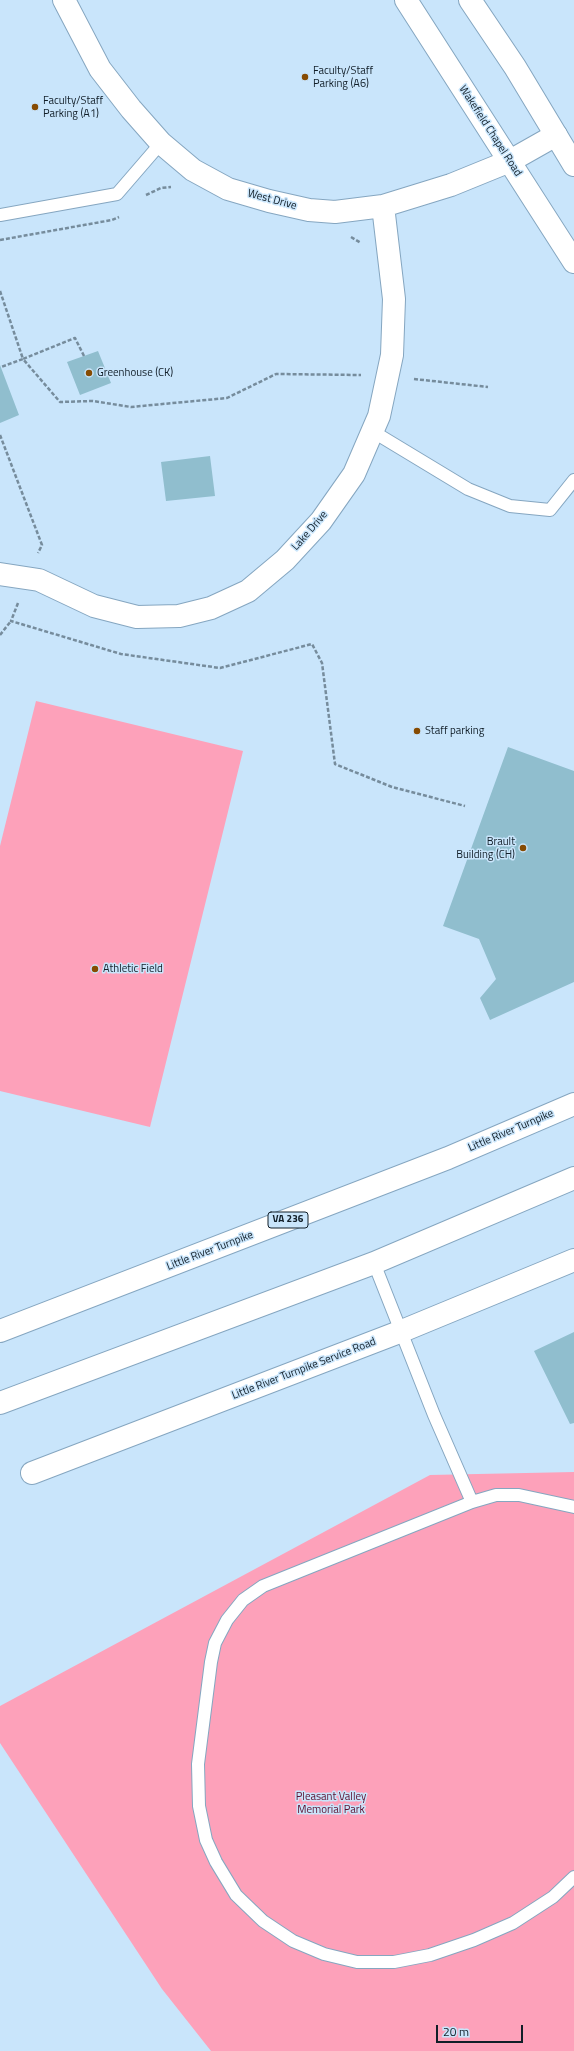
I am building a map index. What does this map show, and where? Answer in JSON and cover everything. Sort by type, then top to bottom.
[{"type":"street","name":"West Drive","points":[[64,0],[100,69],[131,109],[161,143],[193,170],[228,188],[269,201],[309,210],[335,212],[383,206],[451,185],[510,161],[556,135]]},
{"type":"street","name":"Wakefield Chapel Road","points":[[406,0],[574,262]]},
{"type":"street","points":[[470,0],[574,165]]},
{"type":"street","name":"Lake Drive","points":[[0,574],[39,580],[94,606],[137,617],[179,616],[211,608],[248,591],[285,560],[321,521],[354,474],[378,416],[392,356],[394,299],[383,206]]},
{"type":"street","name":"Little River Turnpike","points":[[0,1331],[440,1160],[574,1104]]},
{"type":"street","points":[[0,1403],[374,1263],[574,1178]]},
{"type":"street","name":"Little River Turnpike Service Road","points":[[32,1473],[402,1331],[574,1260]]},
{"type":"lane","points":[[0,215],[117,194],[161,143]]},
{"type":"lane","points":[[372,431],[468,489],[510,506],[550,510],[574,480]]},
{"type":"lane","points":[[374,1263],[434,1415],[472,1502]]},
{"type":"lane","points":[[574,1508],[519,1495],[496,1495],[472,1502],[263,1586],[243,1600],[227,1620],[215,1644],[211,1662],[198,1764],[199,1806],[206,1840],[216,1862],[236,1895],[263,1921],[299,1944],[324,1954],[357,1962],[394,1962],[430,1955],[474,1940],[513,1923],[553,1897],[574,1877]]},
{"type":"path","points":[[144,197],[161,188],[172,188],[178,191]]},
{"type":"path","points":[[0,240],[112,220],[124,214]]},
{"type":"path","points":[[344,237],[351,237],[365,247]]},
{"type":"path","points":[[0,291],[23,359],[60,402],[93,401],[131,407],[227,398],[276,374],[363,375]]},
{"type":"path","points":[[1,367],[75,338],[84,356]]},
{"type":"path","points":[[361,381],[364,369]]},
{"type":"path","points":[[388,376],[488,388]]},
{"type":"path","points":[[0,435],[42,545],[37,555],[44,558]]},
{"type":"path","points":[[0,635],[11,621],[27,579]]},
{"type":"path","points":[[11,621],[121,654],[220,668],[312,644],[322,663],[335,764],[392,787],[465,806]]},
{"type":"green space","name":"Athletic Field","points":[[36,701],[243,751],[150,1127],[0,1091],[0,846]]},
{"type":"green space","name":"Pleasant Valley Memorial Park","points":[[574,1472],[574,2051],[211,2051],[162,1989],[0,1743],[0,1706],[430,1475]]},
{"type":"building","name":"Greenhouse (CK)","points":[[98,351],[111,383],[80,395],[67,362]]},
{"type":"building","points":[[0,365],[19,415],[0,423]]},
{"type":"building","points":[[210,456],[215,496],[166,501],[161,462]]},
{"type":"building","name":"Brault Building (CH)","points":[[508,747],[574,771],[574,982],[490,1020],[480,998],[496,979],[479,939],[443,926]]},
{"type":"building","points":[[574,1332],[574,1423],[570,1424],[534,1351]]},
{"type":"place","name":"Faculty/Staff Parking (A6)","points":[[305,77]]},
{"type":"place","name":"Faculty/Staff Parking (A1)","points":[[35,107]]},
{"type":"place","name":"Greenhouse (CK)","points":[[89,373]]},
{"type":"place","name":"Staff parking","points":[[417,731]]},
{"type":"place","name":"Brault Building (CH)","points":[[523,848]]},
{"type":"place","name":"Athletic Field","points":[[95,969]]}]
